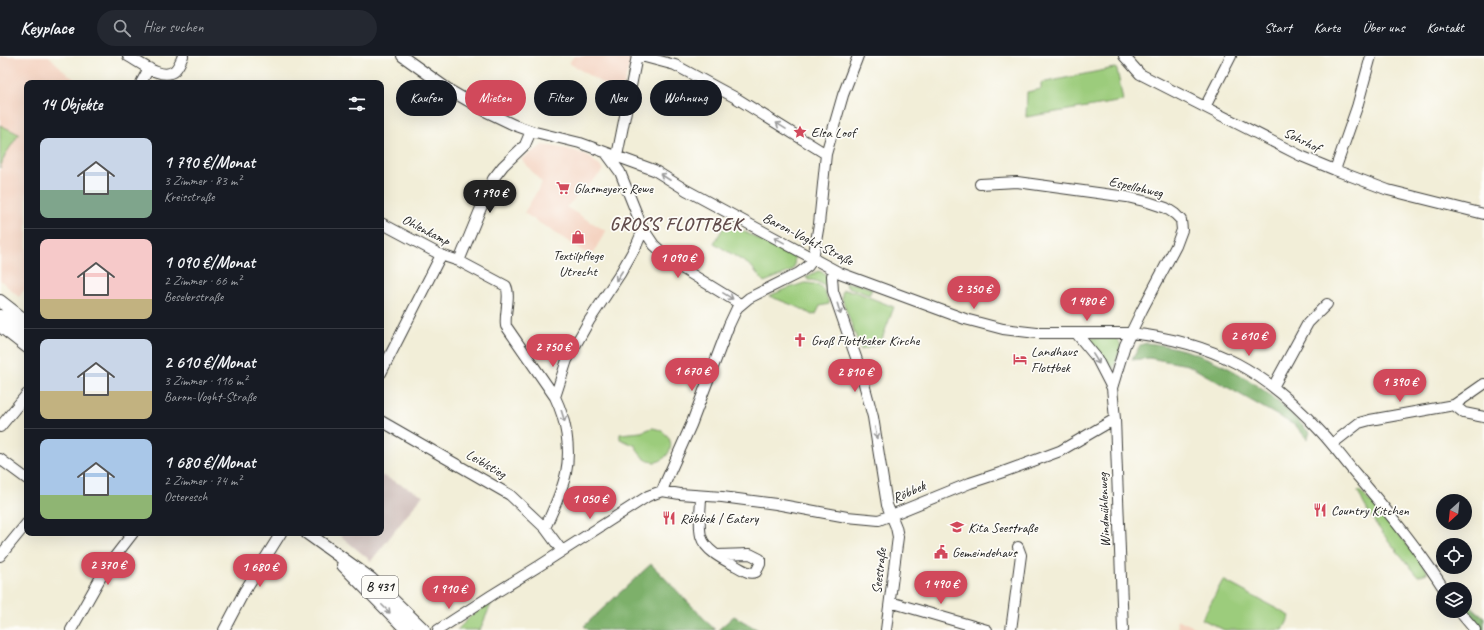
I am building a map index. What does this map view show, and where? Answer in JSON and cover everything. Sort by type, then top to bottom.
[{"type":"main road","points":[[0,301],[24,320]]},
{"type":"main road","points":[[0,316],[24,333]]},
{"type":"main road","name":"B 431","points":[[311,536],[371,579],[424,630]]},
{"type":"main road","name":"B 431","points":[[330,551],[407,630]]},
{"type":"street","points":[[128,56],[158,73],[165,74],[171,73],[176,69],[183,56]]},
{"type":"street","name":"Baron-Voght-Straße","points":[[403,56],[467,101],[500,119],[531,131],[580,143],[658,172],[686,190],[833,270],[952,314],[1002,329],[1037,333],[1131,333],[1169,338],[1201,347],[1236,362],[1256,374],[1297,407],[1332,444],[1423,557],[1439,582]]},
{"type":"street","points":[[617,156],[637,56]]},
{"type":"street","points":[[641,56],[675,65],[736,98],[826,154]]},
{"type":"street","name":"Sohrhof","points":[[1124,56],[1140,74],[1301,156],[1388,190],[1484,214]]},
{"type":"street","points":[[1205,107],[1231,56]]},
{"type":"street","points":[[1335,170],[1357,107],[1371,56]]},
{"type":"street","points":[[438,630],[648,496],[662,492],[691,425],[731,320],[740,304],[794,277],[806,268],[813,259],[819,224],[826,154],[854,57]]},
{"type":"street","points":[[142,80],[148,68]]},
{"type":"street","points":[[459,261],[493,179],[503,166],[522,148],[531,131]]},
{"type":"street","points":[[605,152],[615,164],[624,181],[643,230],[654,245],[675,264],[740,304]]},
{"type":"street","points":[[624,181],[628,173],[640,165]]},
{"type":"street","name":"Espellohweg","points":[[980,184],[1017,182],[1127,197],[1159,205],[1177,216],[1182,223],[1181,234],[1131,333]]},
{"type":"street","name":"Ohlenkamp","points":[[384,225],[441,255],[459,261],[507,288],[508,292],[505,317],[506,326],[555,397]]},
{"type":"street","points":[[545,528],[562,488],[566,472],[567,455],[565,423],[561,409],[555,397],[567,360],[589,321],[620,274],[643,230]]},
{"type":"street","points":[[384,367],[441,255]]},
{"type":"street","name":"Seestraße","points":[[833,270],[833,291],[860,369],[873,417],[887,504],[896,527],[898,538],[886,630]]},
{"type":"street","points":[[1273,387],[1308,323],[1327,304]]},
{"type":"street","points":[[0,327],[24,346]]},
{"type":"street","name":"Windmühlenweg","points":[[1076,333],[1096,357],[1112,388],[1115,419],[1122,630]]},
{"type":"street","name":"Windmühlenweg","points":[[1112,388],[1131,333]]},
{"type":"street","points":[[1332,444],[1359,423],[1364,421],[1454,405],[1484,384]]},
{"type":"street","points":[[0,427],[24,398]]},
{"type":"street","points":[[1454,405],[1464,413],[1484,417]]},
{"type":"street","name":"Röbbek","points":[[662,492],[776,504],[847,517],[879,520],[948,491],[1060,450],[1115,419]]},
{"type":"street","name":"Leiblstieg","points":[[384,423],[510,494],[545,528],[562,551]]},
{"type":"street","points":[[0,459],[24,477]]},
{"type":"street","points":[[701,496],[701,536],[706,544],[717,555]]},
{"type":"street","points":[[0,556],[24,527]]},
{"type":"street","points":[[71,630],[106,568],[131,536]]},
{"type":"street","points":[[224,630],[244,592],[279,536]]},
{"type":"street","points":[[1011,630],[1021,555],[1018,547]]},
{"type":"street","points":[[890,602],[987,630]]},
{"type":"street","points":[[1465,618],[1475,630]]},
{"type":"shaded area","points":[[0,56],[49,56],[68,75],[76,80],[24,80],[24,290],[19,297],[0,280]]},
{"type":"shaded area","points":[[574,56],[632,56],[625,80],[597,80],[569,63]]},
{"type":"shaded area","points":[[543,145],[572,150],[587,155],[604,170],[566,207],[606,231],[591,256],[524,213],[542,183],[521,159]]},
{"type":"shaded area","points":[[384,476],[423,495],[371,561],[341,536],[384,536]]},
{"type":"shaded area","points":[[1177,619],[1190,625],[1200,630],[1178,630]]},
{"type":"green space","points":[[1114,68],[1117,69],[1123,101],[1026,117],[1027,92],[1041,89],[1041,83]]},
{"type":"green space","points":[[0,125],[19,134],[5,155],[0,168]]},
{"type":"green space","points":[[727,222],[771,246],[784,250],[786,249],[795,255],[794,267],[792,271],[764,282],[751,266],[714,243]]},
{"type":"green space","points":[[818,271],[822,272],[826,276],[829,290],[827,290],[819,282],[808,280],[806,277]]},
{"type":"green space","points":[[804,283],[815,284],[826,294],[829,304],[820,306],[816,314],[812,315],[800,308],[769,296],[783,290]]},
{"type":"green space","points":[[846,283],[858,284],[872,289],[869,295],[847,287]]},
{"type":"green space","points":[[842,291],[853,291],[894,307],[880,344],[861,350],[842,299]]},
{"type":"green space","points":[[1085,338],[1115,338],[1119,341],[1121,346],[1111,378]]},
{"type":"green space","points":[[1146,343],[1164,345],[1200,355],[1234,371],[1265,391],[1287,410],[1310,433],[1307,439],[1296,426],[1188,365],[1149,358],[1132,360],[1140,345]]},
{"type":"green space","points":[[652,428],[665,434],[671,445],[670,450],[663,459],[653,462],[645,459],[638,451],[636,446],[620,439],[620,434],[641,432]]},
{"type":"green space","points":[[1359,490],[1371,503],[1373,502],[1424,566],[1427,573],[1418,576],[1393,546],[1363,503],[1358,491]]},
{"type":"green space","points":[[651,564],[715,630],[588,630],[584,626]]},
{"type":"green space","points":[[1223,580],[1290,616],[1283,630],[1224,630],[1202,619]]},
{"type":"green space","points":[[492,602],[480,630],[457,630],[473,614]]},
{"type":"green space","points":[[1472,607],[1484,617],[1484,630],[1482,630],[1471,618],[1472,618]]},
{"type":"green space","points":[[734,616],[758,630],[718,630]]},
{"type":"place","name":"Elsa Loof","points":[[800,132]]},
{"type":"place","name":"Glasmeyers Rewe","points":[[563,188]]},
{"type":"place","name":"Textilpflege Utrecht","points":[[578,237]]},
{"type":"place","name":"Groß Flottbeker Kirche","points":[[800,340]]},
{"type":"place","name":"Landhaus Flottbek","points":[[1020,359]]},
{"type":"place","name":"Country Kitchen","points":[[1320,510]]},
{"type":"place","name":"Röbbek | Eatery","points":[[669,518]]},
{"type":"place","name":"Kita Seestraße","points":[[957,527]]},
{"type":"place","name":"Gemeindehaus","points":[[941,552]]},
{"type":"district","name":"GROSS FLOTTBEK","points":[[676,224]]}]
